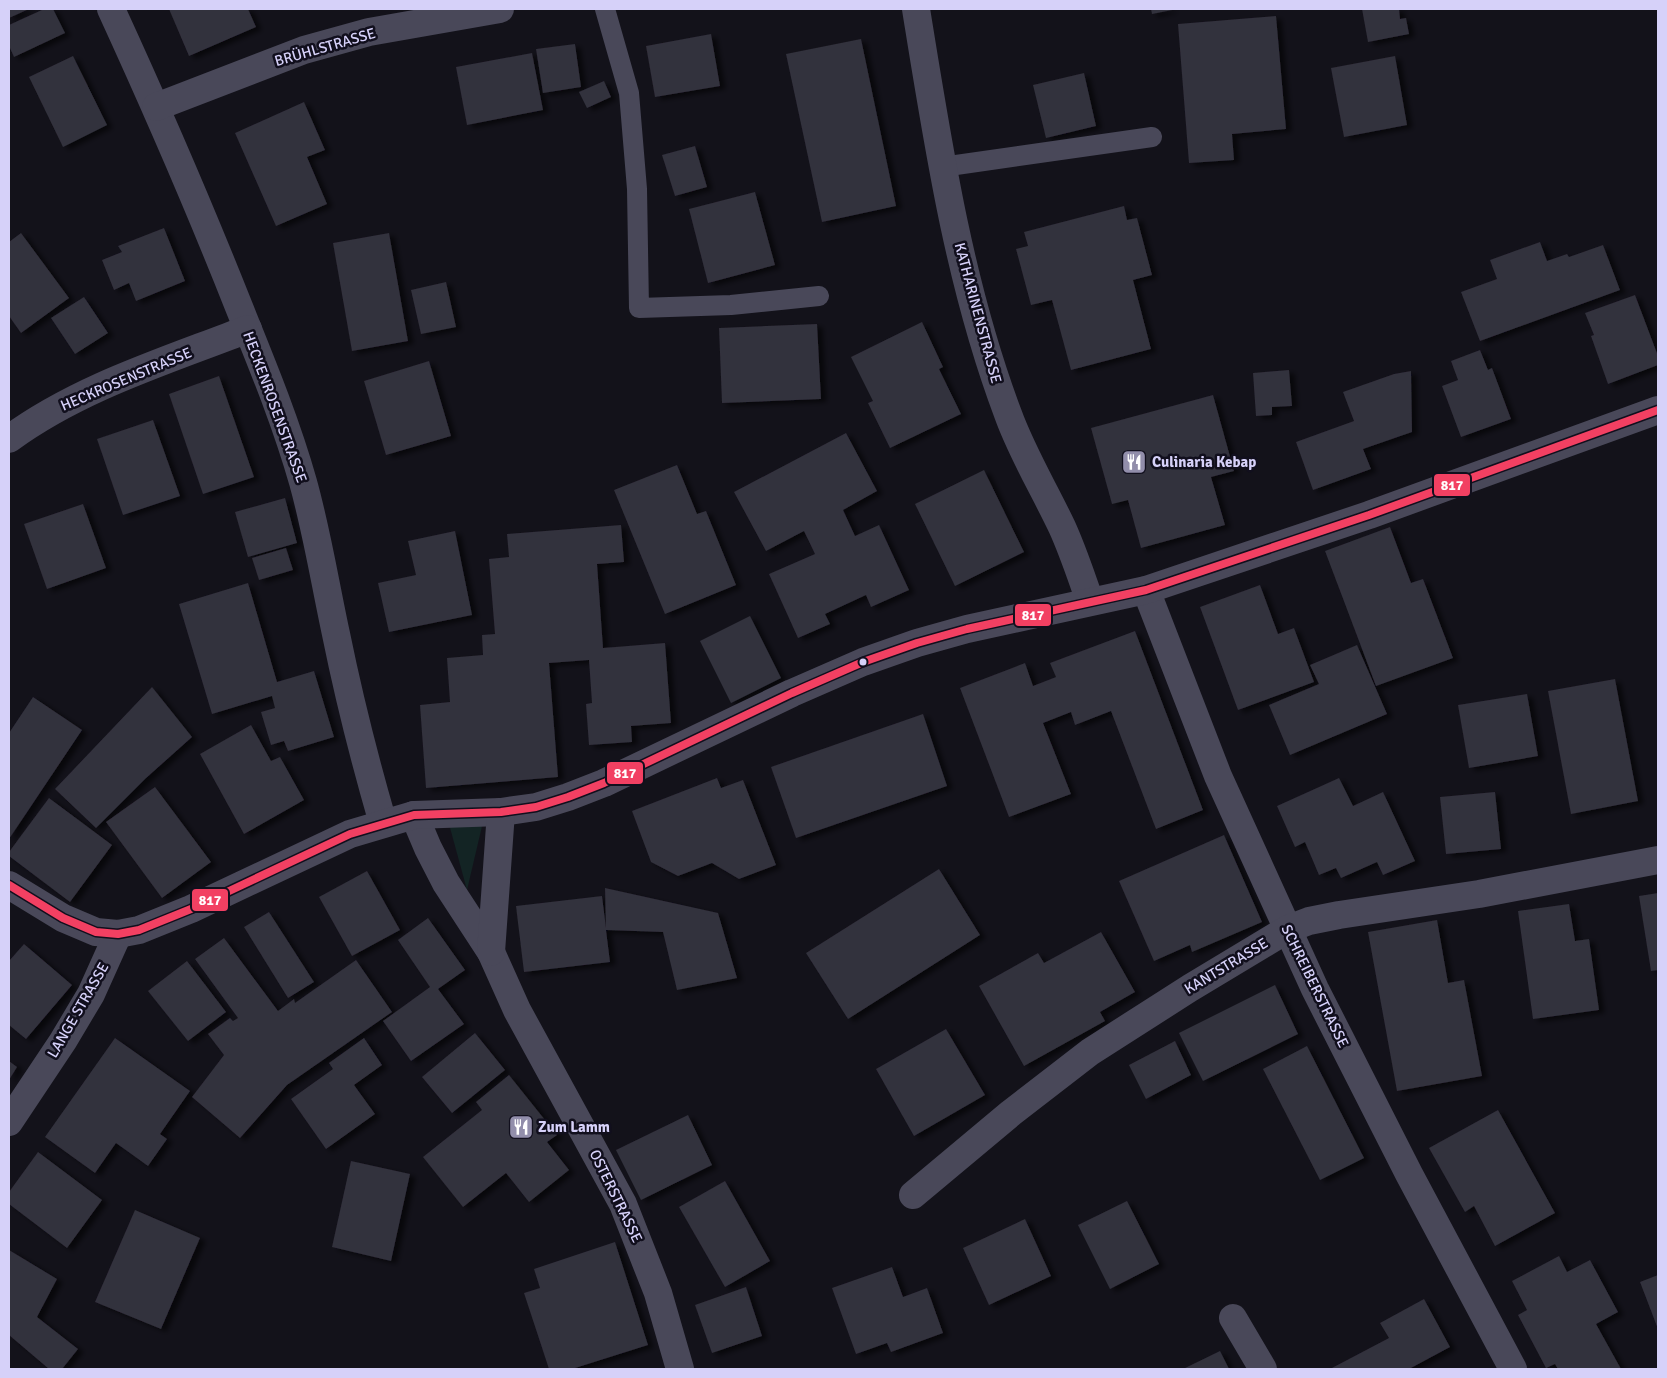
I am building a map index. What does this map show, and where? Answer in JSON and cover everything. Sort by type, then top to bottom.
[{"type":"street","name":"HECKENROSENSTRASSE","points":[[111,9],[156,107],[207,226],[289,437],[316,532],[336,635],[368,770],[383,823]]},
{"type":"street","name":"BRÜHLSTRASSE","points":[[156,107],[304,50],[369,32],[500,9]]},
{"type":"street","name":"KATHARINENSTRASSE","points":[[916,9],[942,167],[971,297],[990,365],[1008,416],[1062,528],[1078,565],[1090,601]]},
{"type":"street","name":"HECKROSENSTRASSE","points":[[9,439],[42,416],[103,386],[248,329]]},
{"type":"street","points":[[9,885],[63,918],[96,932],[118,934],[139,930],[350,834],[414,815],[501,812],[536,807],[568,797],[604,783],[792,693],[863,662],[966,629],[1146,590],[1370,515],[1658,410]]},
{"type":"street","name":"SCHREIBERSTRASSE","points":[[1146,590],[1218,776],[1324,1006],[1409,1174],[1513,1369]]},
{"type":"street","name":"OSTERSTRASSE","points":[[491,952],[501,812]]},
{"type":"street","name":"OSTERSTRASSE","points":[[414,815],[446,883],[491,952],[517,1010],[623,1204],[658,1292],[671,1332],[680,1369]]},
{"type":"street","name":"KANTSTRASSE","points":[[912,1195],[1010,1113],[1090,1052],[1190,988],[1288,929],[1309,921],[1339,915],[1479,894],[1658,860]]},
{"type":"street","name":"LANGE STRASSE","points":[[9,1122],[63,1041],[91,994],[118,934]]},
{"type":"street","points":[[1233,1318],[1263,1369]]},
{"type":"lane","points":[[605,9],[629,93],[637,190],[639,308],[731,305],[819,296]]},
{"type":"lane","points":[[942,167],[1152,137]]},
{"type":"shaded area","points":[[483,822],[467,890],[449,824]]},
{"type":"building","points":[[9,9],[29,9],[9,18]]},
{"type":"building","points":[[44,9],[53,9],[65,33],[14,57],[9,46],[9,25]]},
{"type":"building","points":[[169,9],[248,9],[256,27],[189,56]]},
{"type":"building","points":[[1151,9],[1172,9],[1172,10],[1152,14]]},
{"type":"building","points":[[1362,9],[1399,9],[1400,19],[1406,18],[1409,34],[1368,42]]},
{"type":"building","points":[[1276,16],[1286,129],[1232,134],[1234,160],[1189,163],[1178,24]]},
{"type":"building","points":[[711,34],[720,86],[655,97],[646,46]]},
{"type":"building","points":[[861,39],[896,206],[822,222],[786,54]]},
{"type":"building","points":[[575,44],[581,87],[543,93],[536,49]]},
{"type":"building","points":[[532,53],[543,110],[467,125],[456,67]]},
{"type":"building","points":[[73,56],[107,125],[63,147],[29,77]]},
{"type":"building","points":[[1395,56],[1407,125],[1344,137],[1331,68]]},
{"type":"building","points":[[1084,73],[1096,126],[1046,138],[1033,85]]},
{"type":"building","points":[[604,81],[611,97],[587,108],[579,92]]},
{"type":"building","points":[[304,102],[325,150],[307,157],[327,204],[276,226],[235,133]]},
{"type":"building","points":[[695,146],[707,187],[675,196],[662,155]]},
{"type":"building","points":[[755,192],[775,265],[708,283],[689,209]]},
{"type":"building","points":[[1124,206],[1127,220],[1137,218],[1152,275],[1133,280],[1151,349],[1071,370],[1052,300],[1031,305],[1016,249],[1028,246],[1024,232]]},
{"type":"building","points":[[164,228],[185,281],[136,301],[129,283],[114,290],[102,260],[122,252],[118,246]]},
{"type":"building","points":[[21,233],[69,298],[21,333],[9,316],[9,242]]},
{"type":"building","points":[[389,233],[408,341],[352,351],[333,243]]},
{"type":"building","points":[[1540,242],[1547,261],[1567,254],[1569,257],[1603,245],[1620,290],[1480,341],[1461,292],[1497,279],[1490,260]]},
{"type":"building","points":[[446,282],[456,327],[421,334],[411,290]]},
{"type":"building","points":[[1635,295],[1658,356],[1658,365],[1608,384],[1591,336],[1594,335],[1585,313]]},
{"type":"building","points":[[84,297],[108,333],[75,354],[51,318]]},
{"type":"building","points":[[922,322],[943,367],[939,369],[961,414],[890,448],[868,403],[873,401],[851,357]]},
{"type":"building","points":[[817,324],[821,399],[722,403],[719,328]]},
{"type":"building","points":[[1480,350],[1488,370],[1492,368],[1511,419],[1461,437],[1442,386],[1458,380],[1451,361]]},
{"type":"building","points":[[429,361],[451,436],[386,455],[364,381]]},
{"type":"building","points":[[1289,370],[1292,406],[1272,407],[1272,415],[1256,416],[1253,373]]},
{"type":"building","points":[[1411,371],[1412,432],[1363,449],[1371,469],[1313,490],[1296,442],[1354,421],[1343,392],[1394,374]]},
{"type":"building","points":[[219,376],[254,477],[203,494],[169,394]]},
{"type":"building","points":[[1213,395],[1234,471],[1211,477],[1225,525],[1141,548],[1128,500],[1112,504],[1091,428]]},
{"type":"building","points":[[153,420],[180,496],[123,515],[97,439]]},
{"type":"building","points":[[846,433],[877,491],[843,510],[855,536],[879,525],[909,590],[871,607],[866,595],[825,614],[830,624],[798,638],[769,574],[815,554],[804,531],[766,551],[734,492]]},
{"type":"building","points":[[677,465],[697,514],[706,511],[736,585],[665,614],[614,490]]},
{"type":"building","points":[[984,470],[1024,552],[955,586],[915,504]]},
{"type":"building","points":[[285,498],[297,543],[248,557],[235,512]]},
{"type":"building","points":[[83,504],[106,568],[47,589],[24,524]]},
{"type":"building","points":[[621,525],[624,562],[597,564],[603,648],[665,643],[671,723],[631,726],[632,742],[589,745],[586,704],[592,703],[589,660],[549,663],[558,777],[426,788],[420,705],[450,702],[447,658],[483,655],[482,635],[495,634],[489,559],[509,557],[507,534]]},
{"type":"building","points":[[1390,527],[1411,583],[1423,579],[1453,658],[1376,686],[1325,551]]},
{"type":"building","points":[[455,531],[472,615],[389,632],[378,583],[416,575],[408,541]]},
{"type":"building","points":[[286,548],[293,570],[259,580],[252,558]]},
{"type":"building","points":[[248,583],[277,682],[314,671],[334,737],[288,751],[284,741],[271,745],[261,712],[275,708],[272,696],[212,714],[179,604]]},
{"type":"building","points":[[1260,585],[1278,634],[1294,628],[1314,682],[1238,710],[1200,607]]},
{"type":"building","points":[[750,616],[781,678],[731,703],[700,641]]},
{"type":"building","points":[[1135,631],[1203,810],[1156,829],[1111,711],[1075,725],[1071,712],[1043,723],[1071,794],[1009,817],[960,688],[1025,663],[1033,686],[1056,677],[1050,663]]},
{"type":"building","points":[[1357,645],[1387,714],[1290,755],[1269,705],[1319,684],[1310,665]]},
{"type":"building","points":[[1615,679],[1638,801],[1571,814],[1548,691]]},
{"type":"building","points":[[152,687],[192,737],[145,779],[96,828],[55,789]]},
{"type":"building","points":[[1527,694],[1538,756],[1469,768],[1458,705]]},
{"type":"building","points":[[33,697],[82,730],[9,839],[9,733]]},
{"type":"building","points":[[923,714],[947,786],[796,838],[771,767]]},
{"type":"building","points":[[251,725],[271,761],[280,757],[304,800],[244,834],[200,754]]},
{"type":"building","points":[[717,778],[721,788],[743,780],[776,865],[739,879],[712,863],[678,876],[651,862],[632,811]]},
{"type":"building","points":[[1339,778],[1353,806],[1383,792],[1415,861],[1383,875],[1377,862],[1341,878],[1336,868],[1319,875],[1305,842],[1295,847],[1277,806]]},
{"type":"building","points":[[155,787],[211,862],[162,898],[106,822]]},
{"type":"building","points":[[1495,792],[1501,849],[1446,854],[1440,797]]},
{"type":"building","points":[[49,798],[112,845],[70,902],[9,856],[9,852]]},
{"type":"building","points":[[1224,835],[1262,922],[1192,952],[1190,945],[1154,961],[1119,881]]},
{"type":"building","points":[[939,869],[980,935],[848,1019],[806,953]]},
{"type":"building","points":[[367,871],[400,930],[352,956],[319,897]]},
{"type":"building","points":[[605,888],[718,913],[737,978],[677,990],[663,932],[606,930],[610,962],[524,972],[516,906],[602,896],[606,928]]},
{"type":"building","points":[[1658,893],[1658,970],[1651,971],[1639,896]]},
{"type":"building","points":[[1569,904],[1575,941],[1589,939],[1599,1010],[1533,1019],[1518,911]]},
{"type":"building","points":[[269,912],[314,982],[288,998],[244,927]]},
{"type":"building","points":[[428,918],[465,970],[438,989],[464,1024],[411,1061],[383,1021],[430,987],[398,940]]},
{"type":"building","points":[[1437,920],[1448,983],[1464,980],[1482,1076],[1397,1091],[1368,932]]},
{"type":"building","points":[[1101,932],[1135,992],[1100,1012],[1105,1021],[1024,1066],[979,986],[1038,953],[1044,963]]},
{"type":"building","points":[[224,938],[278,1011],[294,999],[295,1003],[356,960],[392,1012],[287,1085],[240,1138],[192,1097],[224,1055],[208,1034],[230,1018],[233,1021],[238,1018],[195,959]]},
{"type":"building","points":[[24,944],[72,985],[26,1039],[9,1025],[9,961]]},
{"type":"building","points":[[187,961],[226,1012],[188,1041],[148,991]]},
{"type":"building","points":[[1275,985],[1298,1034],[1203,1081],[1179,1033]]},
{"type":"building","points":[[946,1029],[985,1095],[914,1136],[876,1069]]},
{"type":"building","points":[[475,1033],[505,1070],[452,1113],[422,1077]]},
{"type":"building","points":[[115,1038],[190,1091],[160,1134],[167,1139],[148,1166],[116,1143],[95,1173],[45,1137]]},
{"type":"building","points":[[364,1038],[382,1065],[354,1085],[375,1114],[326,1149],[291,1099],[333,1069],[329,1063]]},
{"type":"building","points":[[1175,1041],[1191,1075],[1146,1099],[1129,1065]]},
{"type":"building","points":[[1307,1046],[1364,1158],[1320,1180],[1263,1069]]},
{"type":"building","points":[[9,1061],[17,1067],[9,1080]]},
{"type":"building","points":[[509,1075],[557,1135],[547,1142],[569,1170],[529,1202],[506,1173],[463,1207],[423,1157],[482,1110],[476,1102]]},
{"type":"building","points":[[1498,1110],[1555,1213],[1495,1246],[1474,1206],[1465,1212],[1429,1148]]},
{"type":"building","points":[[688,1115],[712,1165],[641,1200],[616,1150]]},
{"type":"building","points":[[38,1152],[102,1200],[67,1248],[9,1204],[9,1192]]},
{"type":"building","points":[[351,1161],[410,1174],[391,1261],[332,1247]]},
{"type":"building","points":[[725,1181],[770,1261],[725,1287],[679,1207]]},
{"type":"building","points":[[1127,1201],[1159,1264],[1110,1289],[1078,1225]]},
{"type":"building","points":[[135,1210],[200,1238],[161,1329],[95,1302]]},
{"type":"building","points":[[1025,1219],[1051,1276],[989,1305],[963,1248]]},
{"type":"building","points":[[615,1242],[648,1345],[572,1369],[549,1369],[524,1293],[540,1288],[534,1269]]},
{"type":"building","points":[[9,1250],[57,1279],[37,1317],[78,1349],[62,1369],[49,1369],[9,1335]]},
{"type":"building","points":[[1559,1256],[1567,1272],[1590,1260],[1618,1312],[1596,1324],[1621,1369],[1558,1369],[1555,1364],[1546,1368],[1518,1315],[1527,1310],[1512,1281]]},
{"type":"building","points":[[892,1267],[903,1297],[927,1288],[943,1333],[891,1352],[887,1343],[856,1354],[832,1288]]},
{"type":"building","points":[[1658,1275],[1658,1329],[1640,1282]]},
{"type":"building","points":[[746,1287],[762,1336],[712,1353],[695,1305]]},
{"type":"building","points":[[1424,1299],[1450,1347],[1409,1369],[1330,1369],[1389,1338],[1380,1323]]},
{"type":"building","points":[[1220,1351],[1229,1369],[1183,1369]]},
{"type":"transit line","name":"817","points":[[9,885],[63,918],[96,932],[118,934],[139,930],[191,909],[350,834],[414,815],[501,812],[536,807],[568,797],[604,783],[792,693],[863,662],[917,643],[967,629],[1146,590],[1369,515],[1658,410]]},
{"type":"place","name":"Culinaria Kebap","points":[[1134,462]]},
{"type":"place","name":"Zum Lamm","points":[[521,1127]]}]
